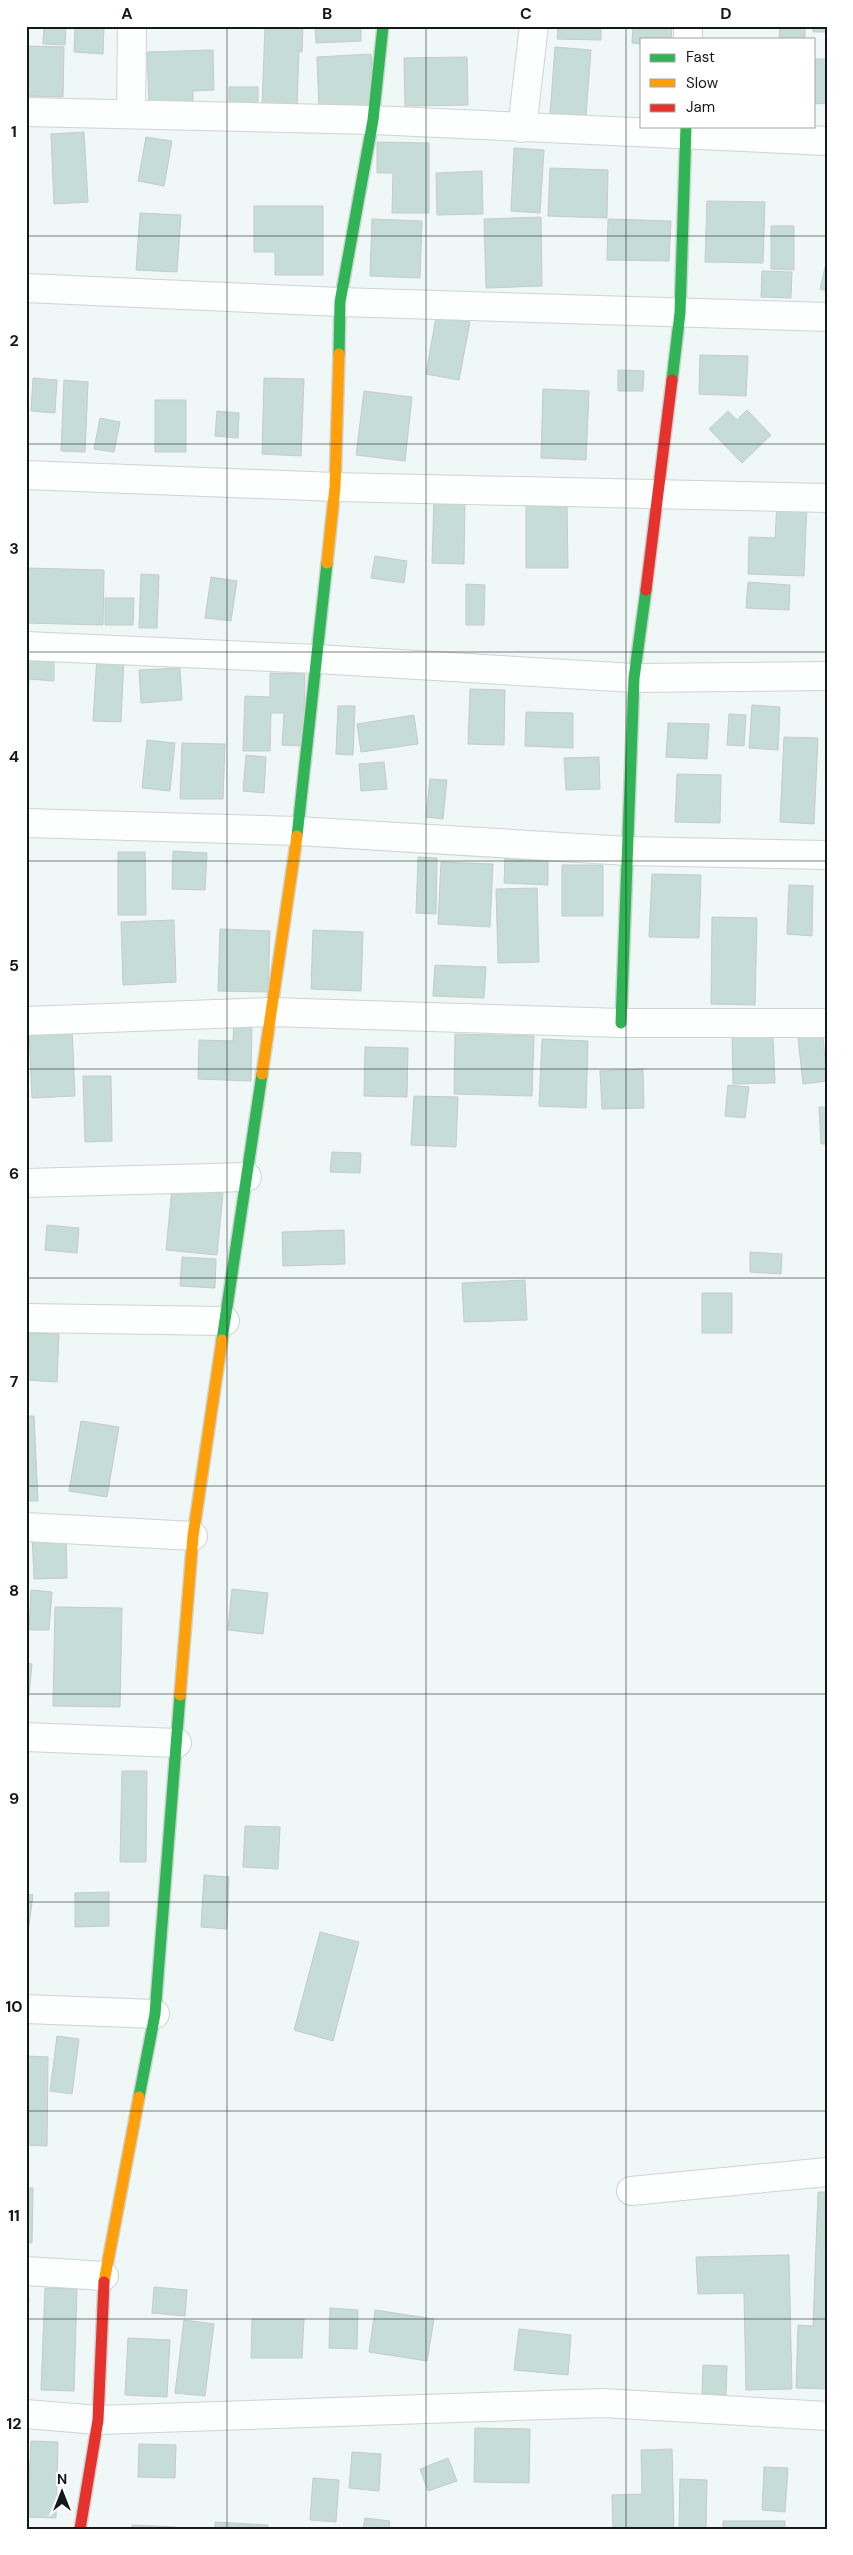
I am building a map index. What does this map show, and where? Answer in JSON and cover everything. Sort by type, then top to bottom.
[{"type":"street","points":[[131,114],[132,26]]},
{"type":"street","points":[[80,2529],[98,2420],[104,2276],[156,2014],[193,1536],[298,831],[335,487],[340,302],[373,120],[383,26]]},
{"type":"street","points":[[522,128],[534,26]]},
{"type":"street","points":[[26,112],[373,120],[522,128],[686,131],[827,141]]},
{"type":"street","points":[[621,1023],[634,678],[659,495],[680,313],[686,131]]},
{"type":"street","points":[[26,288],[340,302],[827,317]]},
{"type":"street","points":[[26,476],[335,487],[827,498]]},
{"type":"street","points":[[26,646],[317,659],[634,678],[827,676]]},
{"type":"street","points":[[26,823],[298,831],[628,851],[827,855]]},
{"type":"street","points":[[26,1020],[271,1012],[621,1023],[827,1023]]},
{"type":"street","points":[[26,1183],[246,1177]]},
{"type":"street","points":[[26,1318],[225,1321]]},
{"type":"street","points":[[26,1527],[193,1536]]},
{"type":"street","points":[[26,1737],[177,1743]]},
{"type":"street","points":[[26,2009],[156,2014]]},
{"type":"street","points":[[631,2191],[827,2172]]},
{"type":"street","points":[[26,2271],[104,2276]]},
{"type":"street","points":[[26,2414],[98,2420],[603,2403],[827,2416]]},
{"type":"building","points":[[44,26],[66,26],[65,45],[43,44]]},
{"type":"building","points":[[75,26],[104,26],[103,54],[74,52]]},
{"type":"building","points":[[265,26],[303,26],[302,52],[299,51],[297,108],[262,107]]},
{"type":"building","points":[[315,26],[361,26],[361,41],[316,43]]},
{"type":"building","points":[[558,26],[601,26],[601,40],[557,39]]},
{"type":"building","points":[[633,26],[672,26],[671,38],[640,38],[640,44],[632,43]]},
{"type":"building","points":[[780,26],[805,26],[805,38],[779,38]]},
{"type":"building","points":[[813,26],[827,26],[827,32],[813,32]]},
{"type":"building","points":[[26,46],[64,47],[63,97],[26,96]]},
{"type":"building","points":[[555,47],[591,50],[586,116],[550,114]]},
{"type":"building","points":[[213,50],[214,90],[193,91],[193,102],[149,103],[147,52]]},
{"type":"building","points":[[371,54],[374,106],[319,108],[317,57]]},
{"type":"building","points":[[467,57],[468,105],[405,106],[404,58]]},
{"type":"building","points":[[816,59],[827,59],[827,103],[816,104]]},
{"type":"building","points":[[229,87],[258,87],[258,105],[229,105]]},
{"type":"building","points":[[84,132],[88,202],[54,204],[51,134]]},
{"type":"building","points":[[146,137],[172,141],[164,186],[138,181]]},
{"type":"building","points":[[377,142],[429,143],[429,213],[392,213],[393,173],[377,173]]},
{"type":"building","points":[[514,148],[544,150],[540,213],[511,211]]},
{"type":"building","points":[[550,168],[608,170],[607,218],[548,216]]},
{"type":"building","points":[[482,171],[483,214],[437,215],[436,173]]},
{"type":"building","points":[[707,201],[765,202],[763,263],[705,262]]},
{"type":"building","points":[[254,206],[323,206],[323,275],[275,275],[275,252],[254,252]]},
{"type":"building","points":[[140,213],[181,215],[177,272],[136,270]]},
{"type":"building","points":[[541,217],[542,286],[486,288],[484,219]]},
{"type":"building","points":[[372,219],[422,221],[420,278],[370,276]]},
{"type":"building","points":[[608,219],[671,221],[669,261],[607,260]]},
{"type":"building","points":[[771,226],[794,226],[794,270],[771,269]]},
{"type":"building","points":[[827,259],[827,291],[820,289]]},
{"type":"building","points":[[762,271],[792,272],[791,298],[761,297]]},
{"type":"building","points":[[436,317],[470,322],[459,380],[426,374]]},
{"type":"building","points":[[700,355],[748,356],[746,396],[699,394]]},
{"type":"building","points":[[618,370],[644,371],[643,391],[618,391]]},
{"type":"building","points":[[33,378],[57,380],[55,413],[31,411]]},
{"type":"building","points":[[264,378],[304,379],[301,456],[262,454]]},
{"type":"building","points":[[64,380],[88,382],[85,452],[61,451]]},
{"type":"building","points":[[543,389],[589,391],[586,460],[541,458]]},
{"type":"building","points":[[364,391],[412,397],[405,461],[356,455]]},
{"type":"building","points":[[155,400],[186,400],[186,452],[155,452]]},
{"type":"building","points":[[747,410],[771,435],[742,463],[709,429],[728,411],[737,420]]},
{"type":"building","points":[[217,411],[239,413],[238,438],[215,436]]},
{"type":"building","points":[[100,418],[120,422],[114,452],[94,449]]},
{"type":"building","points":[[434,498],[465,499],[464,564],[432,563]]},
{"type":"building","points":[[526,503],[567,503],[568,568],[526,568]]},
{"type":"building","points":[[777,503],[807,504],[804,576],[748,574],[749,537],[775,538]]},
{"type":"building","points":[[375,556],[407,561],[404,583],[371,578]]},
{"type":"building","points":[[26,568],[104,570],[103,625],[26,623]]},
{"type":"building","points":[[141,574],[159,575],[157,628],[139,628]]},
{"type":"building","points":[[211,577],[237,581],[231,621],[205,618]]},
{"type":"building","points":[[748,582],[790,585],[789,610],[746,608]]},
{"type":"building","points":[[466,584],[485,585],[484,625],[466,625]]},
{"type":"building","points":[[105,598],[134,598],[133,625],[105,625]]},
{"type":"building","points":[[26,654],[54,655],[54,681],[29,679],[27,722]]},
{"type":"building","points":[[97,656],[124,657],[121,722],[93,721]]},
{"type":"building","points":[[180,668],[182,700],[141,703],[139,670]]},
{"type":"building","points":[[270,673],[305,674],[303,746],[282,745],[284,713],[271,713],[270,751],[243,751],[245,696],[270,697]]},
{"type":"building","points":[[470,689],[505,690],[504,745],[468,744]]},
{"type":"building","points":[[752,705],[780,707],[778,750],[749,748]]},
{"type":"building","points":[[338,706],[355,706],[353,755],[336,754]]},
{"type":"building","points":[[526,712],[573,713],[573,748],[525,746]]},
{"type":"building","points":[[729,714],[746,715],[744,746],[727,745]]},
{"type":"building","points":[[414,715],[418,744],[361,752],[357,724]]},
{"type":"building","points":[[668,723],[709,724],[707,759],[666,757]]},
{"type":"building","points":[[784,737],[818,738],[814,824],[780,822]]},
{"type":"building","points":[[147,740],[175,743],[170,791],[142,788]]},
{"type":"building","points":[[182,743],[225,744],[223,799],[180,799]]},
{"type":"building","points":[[246,755],[266,757],[264,793],[243,791]]},
{"type":"building","points":[[599,757],[600,789],[566,790],[564,758]]},
{"type":"building","points":[[384,762],[387,789],[361,791],[359,764]]},
{"type":"building","points":[[677,774],[721,775],[720,823],[675,822]]},
{"type":"building","points":[[430,779],[447,780],[443,819],[426,817]]},
{"type":"building","points":[[173,851],[207,853],[205,890],[172,889]]},
{"type":"building","points":[[118,852],[145,852],[146,915],[118,915]]},
{"type":"building","points":[[418,857],[437,858],[436,914],[416,913]]},
{"type":"building","points":[[505,858],[548,860],[548,885],[504,883]]},
{"type":"building","points":[[441,862],[493,864],[490,927],[438,924]]},
{"type":"building","points":[[562,865],[603,865],[603,916],[562,916]]},
{"type":"building","points":[[652,874],[701,875],[699,938],[649,937]]},
{"type":"building","points":[[789,885],[813,886],[812,936],[787,934]]},
{"type":"building","points":[[537,888],[539,962],[498,963],[496,889]]},
{"type":"building","points":[[712,917],[757,918],[755,1005],[711,1004]]},
{"type":"building","points":[[174,920],[176,982],[123,985],[121,922]]},
{"type":"building","points":[[220,929],[270,931],[268,992],[218,991]]},
{"type":"building","points":[[313,930],[363,932],[361,991],[311,989]]},
{"type":"building","points":[[435,965],[486,967],[484,998],[433,996]]},
{"type":"building","points":[[234,1019],[252,1020],[251,1081],[198,1079],[199,1040],[233,1041]]},
{"type":"building","points":[[72,1027],[75,1096],[32,1098],[29,1029]]},
{"type":"building","points":[[455,1034],[534,1036],[532,1096],[454,1094]]},
{"type":"building","points":[[732,1036],[773,1036],[775,1083],[733,1084]]},
{"type":"building","points":[[823,1036],[827,1081],[803,1084],[798,1038]]},
{"type":"building","points":[[542,1039],[588,1041],[586,1108],[539,1106]]},
{"type":"building","points":[[365,1047],[408,1048],[407,1097],[364,1096]]},
{"type":"building","points":[[643,1069],[644,1108],[602,1109],[600,1071]]},
{"type":"building","points":[[83,1076],[111,1076],[112,1141],[85,1142]]},
{"type":"building","points":[[728,1085],[749,1087],[745,1118],[725,1116]]},
{"type":"building","points":[[414,1096],[458,1097],[456,1147],[411,1145]]},
{"type":"building","points":[[819,1107],[827,1107],[827,1144],[821,1144]]},
{"type":"building","points":[[332,1152],[361,1153],[360,1173],[330,1172]]},
{"type":"building","points":[[172,1188],[223,1193],[217,1255],[166,1250]]},
{"type":"building","points":[[47,1225],[79,1228],[77,1253],[45,1250]]},
{"type":"building","points":[[344,1230],[345,1264],[283,1266],[282,1232]]},
{"type":"building","points":[[750,1252],[782,1254],[781,1274],[750,1272]]},
{"type":"building","points":[[182,1257],[216,1259],[215,1288],[180,1286]]},
{"type":"building","points":[[525,1280],[527,1320],[464,1322],[462,1283]]},
{"type":"building","points":[[702,1293],[732,1293],[732,1333],[702,1333]]},
{"type":"building","points":[[26,1333],[59,1334],[57,1382],[26,1380]]},
{"type":"building","points":[[26,1416],[34,1416],[38,1501],[26,1501]]},
{"type":"building","points":[[81,1421],[119,1427],[107,1497],[69,1491]]},
{"type":"building","points":[[66,1534],[67,1578],[34,1579],[32,1535]]},
{"type":"building","points":[[232,1589],[268,1593],[263,1634],[228,1630]]},
{"type":"building","points":[[31,1590],[52,1592],[49,1630],[29,1630]]},
{"type":"building","points":[[55,1607],[122,1608],[120,1707],[53,1706]]},
{"type":"building","points":[[26,1663],[32,1664],[28,1704],[26,1704]]},
{"type":"building","points":[[122,1771],[147,1771],[146,1862],[120,1862]]},
{"type":"building","points":[[245,1826],[280,1827],[278,1869],[243,1867]]},
{"type":"building","points":[[204,1875],[229,1877],[227,1929],[201,1927]]},
{"type":"building","points":[[109,1892],[109,1926],[75,1927],[75,1893]]},
{"type":"building","points":[[26,1894],[33,1895],[26,1948]]},
{"type":"building","points":[[320,1932],[359,1942],[333,2041],[294,2030]]},
{"type":"building","points":[[57,2036],[79,2039],[72,2094],[50,2091]]},
{"type":"building","points":[[26,2056],[48,2057],[47,2146],[26,2145]]},
{"type":"building","points":[[26,2188],[33,2188],[32,2243],[26,2243]]},
{"type":"building","points":[[818,2192],[827,2192],[827,2389],[796,2388],[798,2325],[813,2326]]},
{"type":"building","points":[[789,2255],[792,2389],[746,2390],[744,2293],[698,2294],[696,2257]]},
{"type":"building","points":[[154,2287],[187,2290],[185,2316],[152,2313]]},
{"type":"building","points":[[45,2288],[77,2289],[74,2391],[41,2390]]},
{"type":"building","points":[[26,2297],[29,2297],[27,2335],[26,2335]]},
{"type":"building","points":[[330,2308],[358,2310],[357,2349],[329,2348]]},
{"type":"building","points":[[375,2310],[434,2319],[427,2361],[369,2352]]},
{"type":"building","points":[[252,2319],[304,2319],[302,2358],[251,2358]]},
{"type":"building","points":[[184,2320],[214,2324],[205,2396],[175,2393]]},
{"type":"building","points":[[519,2329],[571,2335],[568,2375],[514,2370]]},
{"type":"building","points":[[128,2338],[170,2340],[167,2397],[125,2395]]},
{"type":"building","points":[[703,2365],[727,2366],[726,2395],[702,2394]]},
{"type":"building","points":[[475,2428],[530,2429],[529,2483],[474,2482]]},
{"type":"building","points":[[31,2441],[58,2442],[56,2518],[26,2517],[26,2480],[29,2480]]},
{"type":"building","points":[[139,2444],[176,2445],[175,2478],[138,2477]]},
{"type":"building","points":[[672,2449],[674,2529],[613,2529],[612,2495],[642,2494],[641,2450]]},
{"type":"building","points":[[352,2452],[381,2454],[379,2491],[349,2488]]},
{"type":"building","points":[[448,2458],[457,2481],[428,2491],[420,2469]]},
{"type":"building","points":[[764,2467],[788,2468],[785,2512],[762,2510]]},
{"type":"building","points":[[313,2478],[339,2480],[336,2522],[310,2520]]},
{"type":"building","points":[[680,2479],[707,2480],[706,2529],[679,2529]]},
{"type":"building","points":[[365,2518],[390,2521],[389,2529],[363,2529]]},
{"type":"building","points":[[723,2521],[785,2521],[785,2529],[723,2529]]},
{"type":"building","points":[[215,2522],[268,2525],[268,2529],[215,2529]]},
{"type":"building","points":[[132,2525],[176,2527],[176,2529],[132,2529]]},
{"type":"traffic: fast","points":[[339,354],[340,302],[373,120],[383,26]]},
{"type":"traffic: fast","points":[[672,380],[680,313],[686,128]]},
{"type":"traffic: fast","points":[[297,836],[327,563]]},
{"type":"traffic: fast","points":[[621,1023],[634,678],[646,590]]},
{"type":"traffic: fast","points":[[222,1340],[262,1074]]},
{"type":"traffic: fast","points":[[139,2097],[155,2014],[180,1695]]},
{"type":"traffic: slow","points":[[327,563],[335,487],[339,354]]},
{"type":"traffic: slow","points":[[262,1074],[297,836]]},
{"type":"traffic: slow","points":[[180,1695],[193,1536],[222,1340]]},
{"type":"traffic: slow","points":[[104,2282],[139,2097]]},
{"type":"traffic: jam","points":[[646,590],[672,380]]},
{"type":"traffic: jam","points":[[80,2529],[98,2420],[104,2282]]}]
